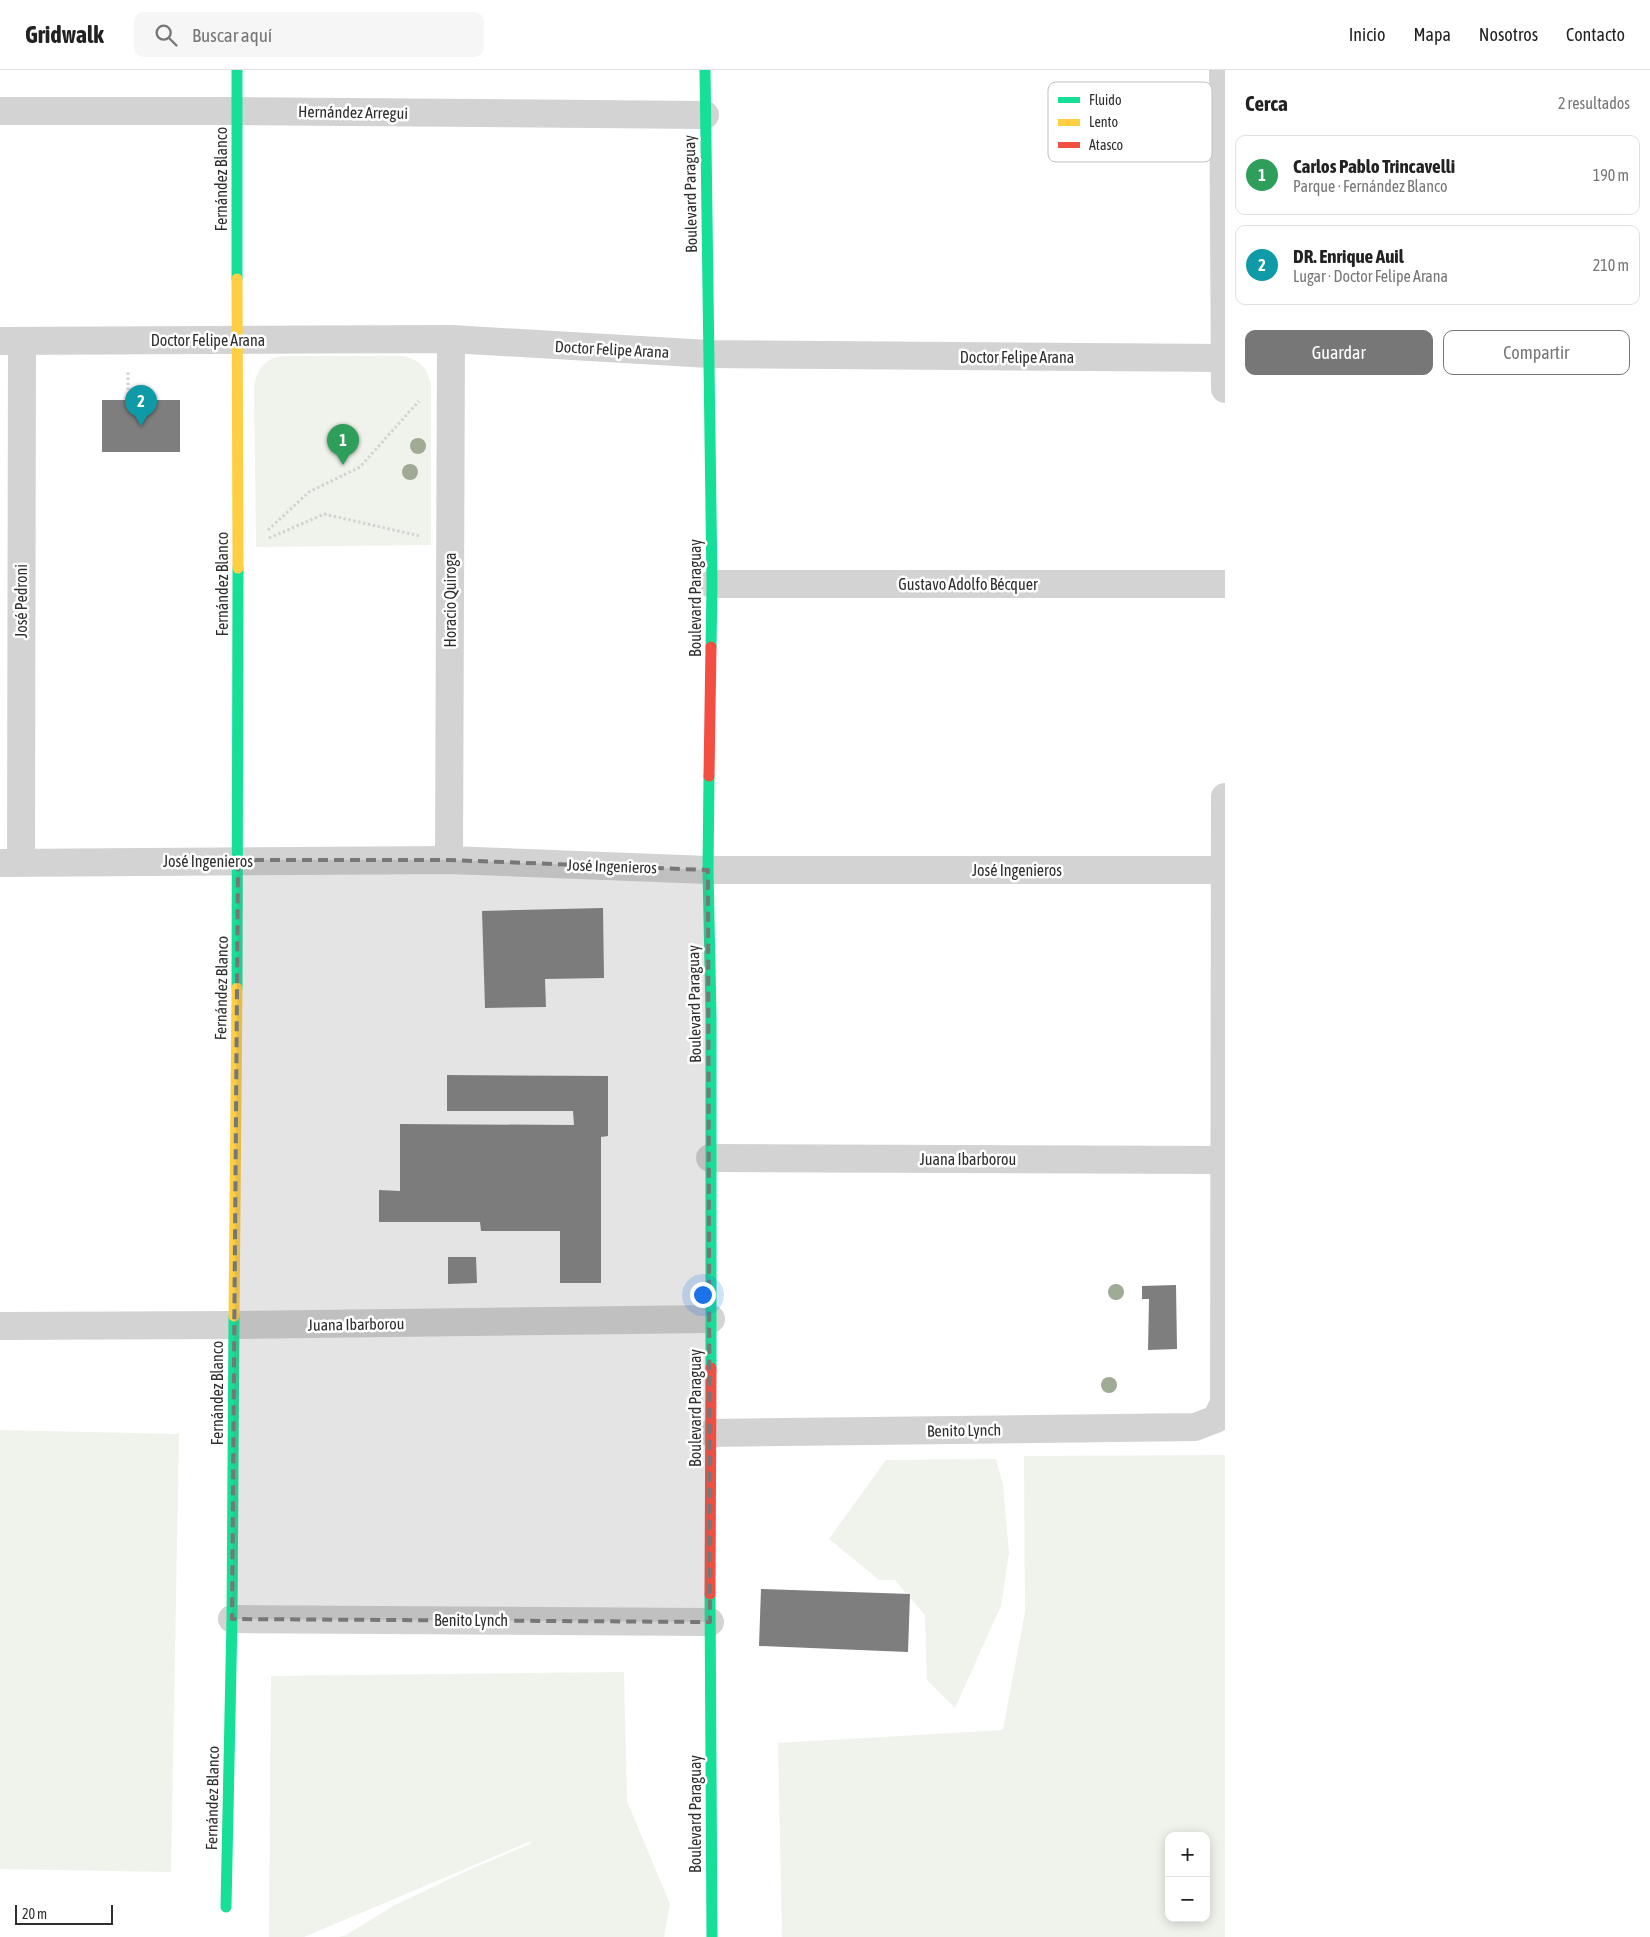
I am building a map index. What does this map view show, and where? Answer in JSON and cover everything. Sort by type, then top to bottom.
[{"type":"street","name":"Fernández Blanco","points":[[226,1907],[232,1619],[238,860],[237,70]]},
{"type":"street","name":"Boulevard Paraguay","points":[[705,70],[712,584],[708,870],[711,1016],[712,1433],[710,1622],[712,1937]]},
{"type":"street","points":[[1223,70],[1225,389]]},
{"type":"street","name":"Hernández Arregui","points":[[0,111],[705,115]]},
{"type":"street","name":"Doctor Felipe Arana","points":[[11,341],[451,340],[709,354],[1225,358]]},
{"type":"street","name":"Horacio Quiroga","points":[[449,860],[451,340]]},
{"type":"street","name":"José Pedroni","points":[[11,341],[11,862]]},
{"type":"street","name":"Gustavo Adolfo Bécquer","points":[[712,584],[1225,584]]},
{"type":"street","points":[[1225,798],[1225,1160]]},
{"type":"street","name":"José Ingenieros","points":[[11,862],[449,860],[708,870],[1225,870]]},
{"type":"street","name":"Juana Ibarborou","points":[[710,1158],[1225,1160]]},
{"type":"street","name":"Benito Lynch","points":[[712,1433],[1195,1427],[1216,1419],[1224,1403],[1225,1160]]},
{"type":"street","name":"Juana Ibarborou","points":[[0,1326],[234,1326],[711,1319]]},
{"type":"street","name":"Benito Lynch","points":[[232,1619],[710,1622]]},
{"type":"path","points":[[265,534],[271,526],[310,492],[360,467],[422,398]]},
{"type":"path","points":[[267,538],[324,514],[428,538]]},
{"type":"highlighted area","points":[[238,860],[449,860],[708,870],[710,1622],[232,1619]]},
{"type":"shaded area","points":[[282,356],[402,356],[414,359],[422,365],[431,385],[431,545],[256,547],[254,385],[263,365],[271,359]]},
{"type":"shaded area","points":[[0,1430],[179,1434],[171,1872],[0,1869]]},
{"type":"shaded area","points":[[1225,1455],[1225,1937],[782,1937],[778,1743],[1003,1730],[1025,1612],[1024,1456]]},
{"type":"shaded area","points":[[996,1459],[1003,1485],[1009,1553],[1001,1606],[955,1708],[927,1680],[925,1615],[895,1580],[879,1580],[829,1539],[886,1460]]},
{"type":"shaded area","points":[[624,1672],[627,1801],[670,1904],[664,1937],[339,1937],[346,1935],[393,1906],[473,1868],[530,1844],[531,1841],[304,1937],[269,1937],[271,1676]]},
{"type":"building","points":[[102,400],[180,400],[180,452],[102,452]]},
{"type":"building","points":[[603,908],[604,978],[545,979],[546,1007],[485,1008],[482,911]]},
{"type":"building","points":[[447,1075],[608,1076],[608,1136],[601,1137],[601,1283],[560,1283],[560,1231],[481,1231],[480,1222],[379,1222],[379,1190],[400,1191],[400,1124],[574,1125],[573,1111],[447,1111]]},
{"type":"building","points":[[448,1257],[476,1257],[477,1283],[448,1284]]},
{"type":"building","points":[[1176,1285],[1177,1349],[1148,1350],[1149,1299],[1142,1299],[1142,1286]]},
{"type":"building","points":[[761,1589],[910,1594],[908,1652],[759,1646]]},
{"type":"traffic: fast","points":[[237,70],[237,279]]},
{"type":"traffic: fast","points":[[705,70],[712,584],[711,647]]},
{"type":"traffic: fast","points":[[237,988],[238,568]]},
{"type":"traffic: fast","points":[[709,776],[711,1368]]},
{"type":"traffic: fast","points":[[226,1907],[232,1619],[234,1316]]},
{"type":"traffic: fast","points":[[710,1594],[712,1937]]},
{"type":"traffic: slow","points":[[237,279],[238,568]]},
{"type":"traffic: slow","points":[[234,1316],[237,988]]},
{"type":"traffic: jam","points":[[709,776],[711,647]]},
{"type":"traffic: jam","points":[[710,1594],[711,1368]]},
{"type":"place","name":"DR. Enrique Auil","points":[[141,426]]},
{"type":"place","name":"Carlos Pablo Trincavelli","points":[[343,465]]}]
